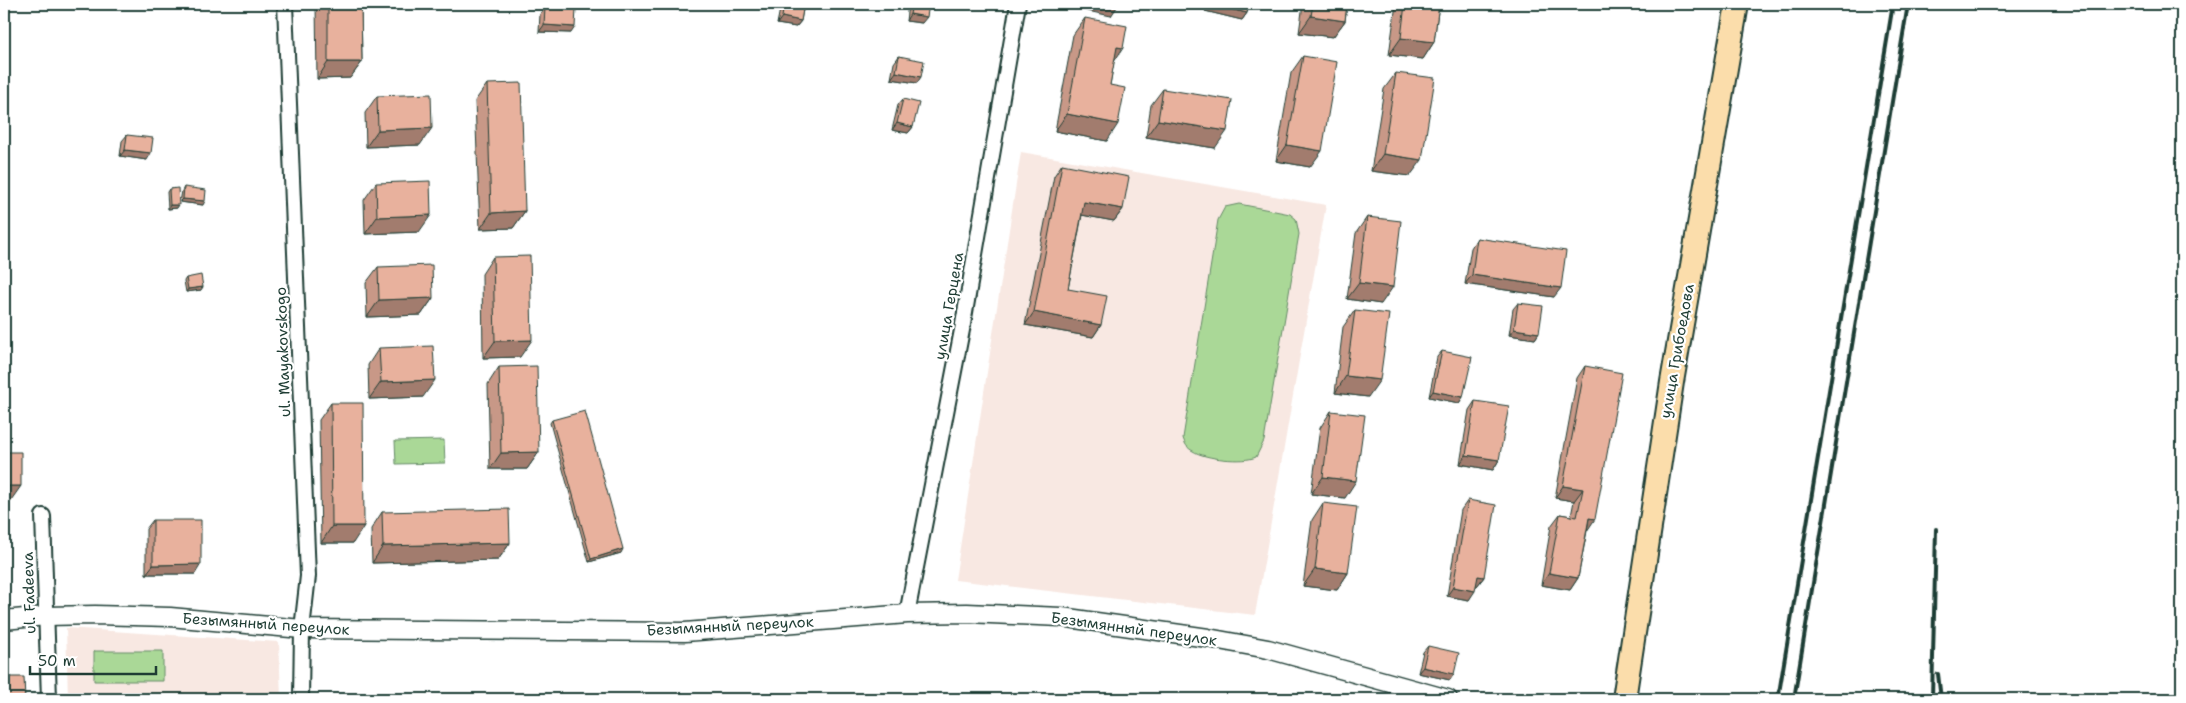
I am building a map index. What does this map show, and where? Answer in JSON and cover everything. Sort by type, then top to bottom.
[{"type":"main road","name":"улица Грибоедова","points":[[1624,699],[1672,382],[1737,4]]},
{"type":"street","name":"ul. Mayakovskogo","points":[[285,4],[308,576],[302,629],[301,699]]},
{"type":"street","name":"улица Герцена","points":[[907,614],[962,330],[1018,4]]},
{"type":"street","name":"ul. Fadeeva","points":[[43,516],[49,699]]},
{"type":"street","name":"Безымянный переулок","points":[[4,620],[46,616],[170,618],[302,629],[685,632],[907,614],[967,613],[1061,617],[1208,638],[1268,649],[1448,699]]},
{"type":"shaded area","points":[[1021,152],[1326,205],[1255,615],[955,580]]},
{"type":"shaded area","points":[[66,628],[279,642],[281,699],[68,699]]},
{"type":"green space","points":[[1239,204],[1290,214],[1296,219],[1299,234],[1264,441],[1256,457],[1234,460],[1199,454],[1185,444],[1183,438],[1218,220],[1225,207]]},
{"type":"green space","points":[[444,440],[445,463],[396,464],[395,441]]},
{"type":"green space","points":[[94,651],[163,651],[163,681],[94,681]]},
{"type":"building","points":[[328,4],[361,4],[362,62],[328,62]]},
{"type":"building","points":[[784,4],[804,4],[801,21],[782,17]]},
{"type":"building","points":[[912,4],[929,4],[927,17],[910,14]]},
{"type":"building","points":[[1209,4],[1249,4],[1247,13]]},
{"type":"building","points":[[1313,4],[1347,4],[1345,21],[1311,16]]},
{"type":"building","points":[[1405,4],[1439,4],[1434,42],[1401,38]]},
{"type":"building","points":[[545,8],[576,9],[575,27],[544,25]]},
{"type":"building","points":[[1085,18],[1127,26],[1123,48],[1117,47],[1110,85],[1125,88],[1118,124],[1067,114]]},
{"type":"building","points":[[899,56],[924,61],[921,77],[896,72]]},
{"type":"building","points":[[1303,56],[1337,62],[1322,151],[1287,145]]},
{"type":"building","points":[[1396,73],[1435,78],[1422,160],[1383,154]]},
{"type":"building","points":[[521,83],[525,211],[491,213],[487,84]]},
{"type":"building","points":[[1163,89],[1232,100],[1227,131],[1158,120]]},
{"type":"building","points":[[431,94],[432,128],[378,130],[377,96]]},
{"type":"building","points":[[903,99],[919,103],[913,127],[897,123]]},
{"type":"building","points":[[127,135],[153,138],[151,153],[125,150]]},
{"type":"building","points":[[1062,164],[1129,177],[1123,209],[1084,202],[1068,289],[1107,296],[1101,325],[1034,312]]},
{"type":"building","points":[[430,181],[431,215],[377,217],[376,183]]},
{"type":"building","points":[[184,187],[206,190],[205,201],[183,199]]},
{"type":"building","points":[[178,188],[179,205],[170,205],[169,189]]},
{"type":"building","points":[[1367,217],[1401,221],[1393,287],[1359,283]]},
{"type":"building","points":[[1477,238],[1566,251],[1561,288],[1472,275]]},
{"type":"building","points":[[530,256],[532,340],[495,341],[493,257]]},
{"type":"building","points":[[432,265],[433,298],[379,300],[378,267]]},
{"type":"building","points":[[201,275],[203,287],[188,289],[186,278]]},
{"type":"building","points":[[1518,303],[1543,306],[1539,333],[1514,329]]},
{"type":"building","points":[[1355,310],[1389,314],[1380,380],[1346,376]]},
{"type":"building","points":[[433,346],[435,380],[381,382],[379,348]]},
{"type":"building","points":[[1442,351],[1472,357],[1463,397],[1433,391]]},
{"type":"building","points":[[537,366],[539,452],[501,453],[499,367]]},
{"type":"building","points":[[1585,366],[1622,373],[1595,519],[1589,518],[1578,578],[1549,573],[1560,514],[1577,517],[1583,489],[1563,486]]},
{"type":"building","points":[[4,388],[7,388],[6,416],[4,416]]},
{"type":"building","points":[[1475,401],[1509,406],[1499,460],[1466,455]]},
{"type":"building","points":[[331,403],[363,403],[364,526],[332,526]]},
{"type":"building","points":[[585,411],[623,549],[591,559],[552,420]]},
{"type":"building","points":[[1331,411],[1365,415],[1356,481],[1323,477]]},
{"type":"building","points":[[4,452],[21,452],[21,486],[4,486]]},
{"type":"building","points":[[1468,500],[1496,505],[1484,577],[1478,576],[1475,591],[1453,587]]},
{"type":"building","points":[[1323,503],[1357,507],[1348,573],[1315,569]]},
{"type":"building","points":[[509,509],[510,543],[383,546],[382,512]]},
{"type":"building","points":[[153,520],[201,520],[201,564],[153,565]]},
{"type":"building","points":[[1428,646],[1459,653],[1454,674],[1423,667]]},
{"type":"building","points":[[4,677],[24,677],[25,699],[4,699]]},
{"type":"building","points":[[437,696],[471,698],[471,699],[437,699]]},
{"type":"railway","points":[[1778,699],[1893,4]]},
{"type":"railway","points":[[1794,699],[1908,4]]},
{"type":"railway","points":[[1932,699],[1936,529]]},
{"type":"railway","points":[[1938,674],[1941,699]]}]
